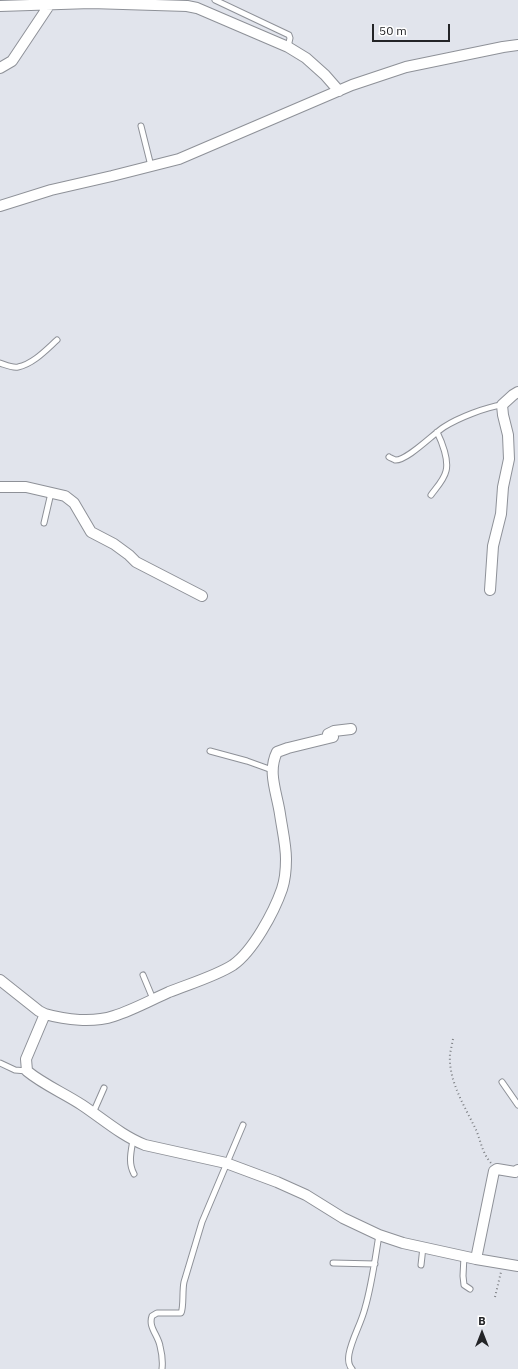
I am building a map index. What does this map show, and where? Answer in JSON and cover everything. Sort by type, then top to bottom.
[{"type":"street","points":[[0,6],[76,2],[187,6],[197,8],[288,47],[306,58],[339,90]]},
{"type":"street","points":[[0,68],[12,61],[50,4]]},
{"type":"street","points":[[0,206],[51,190],[180,159],[339,90],[406,67],[518,45]]},
{"type":"street","points":[[490,590],[493,546],[501,514],[503,487],[509,459],[508,435],[502,405],[518,392]]},
{"type":"street","points":[[0,487],[26,487],[65,496],[74,503],[91,532],[114,544],[130,555],[136,562],[202,596]]},
{"type":"street","points":[[0,980],[39,1011],[45,1014],[72,1019],[93,1020],[113,1017],[220,972],[234,964],[244,955],[258,936],[283,887],[286,859],[280,813],[272,770],[273,759],[277,752],[333,737],[328,734],[334,731],[351,729]]},
{"type":"street","points":[[45,1014],[26,1059],[27,1071],[133,1140],[145,1145],[226,1163],[277,1182],[306,1195],[343,1218],[379,1235],[403,1243],[476,1259],[518,1266]]},
{"type":"street","points":[[476,1259],[494,1171],[515,1172],[518,1170]]},
{"type":"lane","points":[[215,0],[232,6],[289,34],[290,38],[288,47]]},
{"type":"lane","points":[[141,126],[151,166]]},
{"type":"lane","points":[[0,363],[10,367],[18,367],[37,358],[57,340]]},
{"type":"lane","points":[[389,457],[394,460],[403,457],[419,447],[437,432],[455,421],[488,408],[502,405]]},
{"type":"lane","points":[[431,495],[443,479],[447,465],[442,443],[437,432]]},
{"type":"lane","points":[[44,523],[51,492]]},
{"type":"lane","points":[[210,751],[247,761],[272,770]]},
{"type":"lane","points":[[143,975],[153,999]]},
{"type":"lane","points":[[0,1063],[15,1070],[27,1071]]},
{"type":"lane","points":[[502,1082],[518,1105]]},
{"type":"lane","points":[[93,1113],[104,1088]]},
{"type":"lane","points":[[162,1369],[160,1344],[150,1320],[152,1316],[157,1313],[181,1313],[183,1309],[182,1292],[184,1282],[202,1222],[243,1125]]},
{"type":"lane","points":[[133,1140],[130,1161],[134,1174]]},
{"type":"lane","points":[[352,1369],[348,1360],[349,1354],[358,1324],[365,1309],[375,1264],[379,1235]]},
{"type":"lane","points":[[421,1265],[423,1247]]},
{"type":"lane","points":[[464,1256],[464,1285],[470,1289]]},
{"type":"lane","points":[[333,1263],[375,1264]]},
{"type":"path","points":[[453,1039],[450,1055],[455,1087],[477,1133],[486,1157],[497,1170]]},
{"type":"path","points":[[495,1297],[503,1263]]}]
